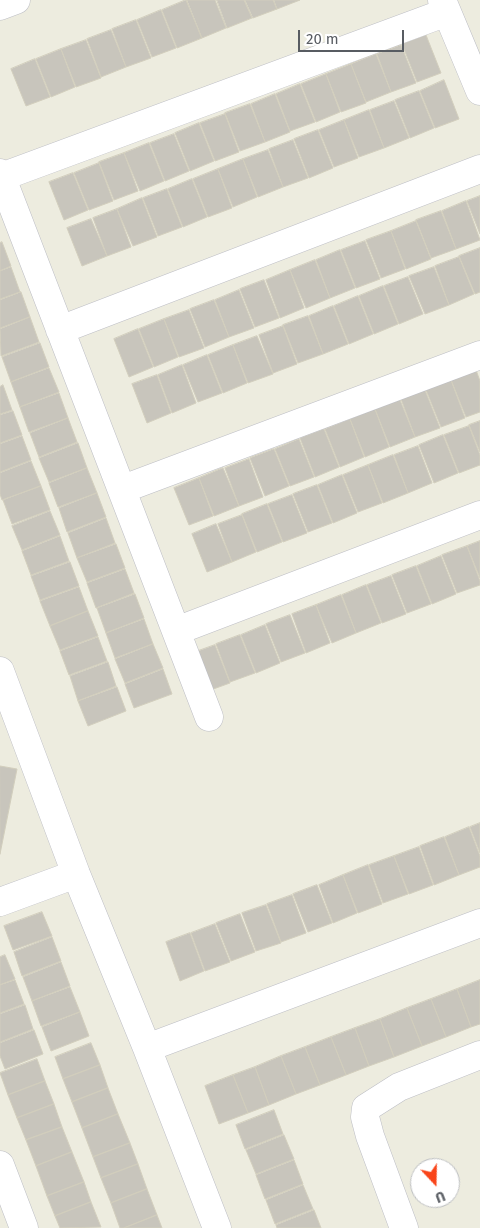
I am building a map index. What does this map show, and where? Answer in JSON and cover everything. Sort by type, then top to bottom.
[{"type":"street","points":[[0,6],[16,0]]},
{"type":"street","points":[[208,717],[123,490],[1,175],[445,6],[480,91]]},
{"type":"street","points":[[60,330],[480,169]]},
{"type":"street","points":[[123,490],[480,356]]},
{"type":"street","points":[[176,631],[480,515]]},
{"type":"street","points":[[0,672],[76,874],[147,1048],[217,1228]]},
{"type":"street","points":[[0,902],[76,874]]},
{"type":"street","points":[[147,1048],[480,923]]},
{"type":"street","points":[[404,1228],[370,1136],[365,1117],[366,1108],[400,1087],[480,1055]]},
{"type":"street","points":[[0,1164],[24,1228]]},
{"type":"building","points":[[186,0],[202,38],[177,48],[162,10]]},
{"type":"building","points":[[187,0],[215,0],[226,28],[202,38]]},
{"type":"building","points":[[217,0],[244,0],[252,18],[227,28]]},
{"type":"building","points":[[245,0],[273,0],[277,9],[253,18]]},
{"type":"building","points":[[274,0],[300,0],[277,9]]},
{"type":"building","points":[[161,10],[176,48],[152,57],[137,20]]},
{"type":"building","points":[[136,20],[151,58],[126,67],[112,29]]},
{"type":"building","points":[[111,30],[126,67],[101,77],[87,39]]},
{"type":"building","points":[[426,35],[441,73],[417,82],[402,44]]},
{"type":"building","points":[[86,40],[101,78],[76,87],[61,49]]},
{"type":"building","points":[[401,45],[416,83],[391,92],[377,54]]},
{"type":"building","points":[[61,49],[75,87],[51,97],[36,59]]},
{"type":"building","points":[[376,54],[391,92],[366,102],[351,64]]},
{"type":"building","points":[[35,59],[50,97],[26,106],[11,69]]},
{"type":"building","points":[[351,64],[366,103],[341,112],[326,74]]},
{"type":"building","points":[[326,74],[340,112],[316,122],[301,84]]},
{"type":"building","points":[[444,80],[459,119],[435,128],[420,91]]},
{"type":"building","points":[[300,84],[315,122],[290,131],[276,94]]},
{"type":"building","points":[[419,91],[434,128],[410,138],[395,100]]},
{"type":"building","points":[[275,94],[290,132],[265,142],[251,104]]},
{"type":"building","points":[[394,101],[409,138],[384,148],[370,110]]},
{"type":"building","points":[[250,104],[265,142],[240,151],[225,113]]},
{"type":"building","points":[[369,110],[384,148],[359,157],[344,120]]},
{"type":"building","points":[[225,114],[239,152],[215,161],[200,123]]},
{"type":"building","points":[[344,120],[358,158],[334,167],[319,130]]},
{"type":"building","points":[[199,123],[214,161],[190,171],[175,133]]},
{"type":"building","points":[[318,130],[333,168],[309,178],[294,139]]},
{"type":"building","points":[[174,134],[189,171],[165,181],[150,143]]},
{"type":"building","points":[[293,140],[308,178],[283,187],[269,149]]},
{"type":"building","points":[[149,143],[164,181],[140,191],[124,153]]},
{"type":"building","points":[[268,150],[283,187],[258,197],[243,159]]},
{"type":"building","points":[[124,153],[138,191],[114,200],[99,162]]},
{"type":"building","points":[[243,159],[257,197],[233,207],[218,169]]},
{"type":"building","points":[[99,163],[113,201],[89,210],[74,173]]},
{"type":"building","points":[[218,169],[232,208],[208,217],[193,179]]},
{"type":"building","points":[[73,173],[88,210],[64,220],[49,182]]},
{"type":"building","points":[[192,179],[207,217],[183,227],[168,189]]},
{"type":"building","points":[[167,189],[182,227],[158,236],[143,198]]},
{"type":"building","points":[[480,196],[480,234],[467,201]]},
{"type":"building","points":[[142,198],[157,237],[133,246],[117,209]]},
{"type":"building","points":[[466,201],[480,240],[456,249],[442,211]]},
{"type":"building","points":[[117,209],[131,247],[107,256],[93,218]]},
{"type":"building","points":[[441,211],[456,249],[431,258],[416,220]]},
{"type":"building","points":[[91,219],[107,256],[82,266],[67,228]]},
{"type":"building","points":[[416,221],[431,259],[406,269],[391,231]]},
{"type":"building","points":[[391,231],[405,269],[381,278],[366,240]]},
{"type":"building","points":[[365,241],[380,279],[356,288],[341,250]]},
{"type":"building","points":[[2,242],[11,266],[0,271],[0,243]]},
{"type":"building","points":[[480,248],[480,292],[475,294],[459,256]]},
{"type":"building","points":[[340,250],[355,288],[330,298],[316,260]]},
{"type":"building","points":[[459,257],[474,294],[449,305],[435,266]]},
{"type":"building","points":[[315,260],[330,298],[306,308],[290,270]]},
{"type":"building","points":[[11,267],[20,292],[0,299],[0,271]]},
{"type":"building","points":[[434,267],[449,305],[425,314],[409,276]]},
{"type":"building","points":[[290,270],[304,308],[280,318],[266,280]]},
{"type":"building","points":[[408,277],[423,314],[399,324],[384,286]]},
{"type":"building","points":[[264,280],[279,318],[255,327],[240,289]]},
{"type":"building","points":[[383,286],[398,324],[374,334],[359,296]]},
{"type":"building","points":[[239,290],[254,328],[229,337],[215,300]]},
{"type":"building","points":[[21,292],[30,317],[0,328],[0,300]]},
{"type":"building","points":[[358,296],[373,334],[349,344],[334,306]]},
{"type":"building","points":[[214,300],[229,337],[205,347],[190,309]]},
{"type":"building","points":[[333,306],[348,344],[323,354],[309,316]]},
{"type":"building","points":[[189,310],[204,348],[179,357],[164,319]]},
{"type":"building","points":[[308,316],[323,354],[298,363],[283,325]]},
{"type":"building","points":[[30,317],[39,342],[1,356],[0,329]]},
{"type":"building","points":[[164,319],[178,357],[154,367],[139,329]]},
{"type":"building","points":[[283,326],[297,364],[273,373],[259,335]]},
{"type":"building","points":[[138,329],[153,367],[129,377],[114,339]]},
{"type":"building","points":[[257,336],[273,374],[248,383],[233,345]]},
{"type":"building","points":[[40,343],[49,367],[11,382],[2,357]]},
{"type":"building","points":[[233,345],[247,383],[223,393],[208,355]]},
{"type":"building","points":[[207,355],[222,393],[198,402],[183,365]]},
{"type":"building","points":[[182,365],[196,403],[172,413],[158,375]]},
{"type":"building","points":[[49,368],[59,392],[20,407],[11,382]]},
{"type":"building","points":[[476,370],[480,381],[480,412],[466,417],[451,380]]},
{"type":"building","points":[[157,375],[171,413],[147,423],[132,384]]},
{"type":"building","points":[[451,380],[465,418],[441,427],[426,390]]},
{"type":"building","points":[[3,385],[12,410],[0,414],[0,387]]},
{"type":"building","points":[[425,390],[440,428],[415,437],[401,399]]},
{"type":"building","points":[[59,393],[68,418],[29,432],[20,407]]},
{"type":"building","points":[[400,400],[415,437],[390,447],[375,409]]},
{"type":"building","points":[[375,409],[389,447],[365,457],[350,419]]},
{"type":"building","points":[[13,411],[22,435],[0,443],[0,415]]},
{"type":"building","points":[[68,418],[77,442],[39,457],[30,433]]},
{"type":"building","points":[[350,419],[364,457],[340,467],[325,429]]},
{"type":"building","points":[[480,421],[480,452],[469,425]]},
{"type":"building","points":[[469,426],[480,455],[480,465],[459,473],[444,435]]},
{"type":"building","points":[[324,429],[339,467],[315,477],[300,438]]},
{"type":"building","points":[[443,435],[458,473],[434,483],[419,445]]},
{"type":"building","points":[[22,436],[31,460],[0,472],[0,444]]},
{"type":"building","points":[[299,439],[314,477],[290,486],[275,449]]},
{"type":"building","points":[[78,443],[87,468],[49,482],[39,458]]},
{"type":"building","points":[[418,446],[432,483],[408,493],[394,455]]},
{"type":"building","points":[[274,449],[289,486],[265,496],[250,458]]},
{"type":"building","points":[[393,455],[408,493],[383,503],[368,465]]},
{"type":"building","points":[[249,459],[263,497],[239,506],[225,468]]},
{"type":"building","points":[[31,461],[41,486],[2,500],[0,494],[0,473]]},
{"type":"building","points":[[368,465],[382,503],[358,512],[343,475]]},
{"type":"building","points":[[87,468],[97,493],[58,507],[49,483]]},
{"type":"building","points":[[223,468],[239,506],[214,516],[199,478]]},
{"type":"building","points":[[342,475],[357,513],[333,523],[318,485]]},
{"type":"building","points":[[199,478],[213,516],[189,525],[174,488]]},
{"type":"building","points":[[317,485],[332,523],[308,532],[293,494]]},
{"type":"building","points":[[41,486],[50,510],[12,524],[3,500]]},
{"type":"building","points":[[97,493],[106,517],[67,532],[59,508]]},
{"type":"building","points":[[292,495],[307,533],[283,542],[268,504]]},
{"type":"building","points":[[267,504],[282,542],[257,552],[242,514]]},
{"type":"building","points":[[50,511],[60,535],[22,550],[12,526]]},
{"type":"building","points":[[242,515],[256,552],[232,562],[218,524]]},
{"type":"building","points":[[106,518],[115,543],[77,558],[68,533]]},
{"type":"building","points":[[216,524],[232,562],[207,572],[192,534]]},
{"type":"building","points":[[60,536],[69,561],[31,575],[22,551]]},
{"type":"building","points":[[480,541],[480,578],[467,546]]},
{"type":"building","points":[[116,544],[125,568],[87,582],[77,558]]},
{"type":"building","points":[[467,546],[480,585],[457,593],[442,555]]},
{"type":"building","points":[[441,556],[456,594],[432,604],[417,566]]},
{"type":"building","points":[[70,562],[79,586],[40,600],[31,576]]},
{"type":"building","points":[[416,566],[431,604],[407,613],[392,575]]},
{"type":"building","points":[[125,569],[134,593],[96,608],[87,583]]},
{"type":"building","points":[[391,576],[406,614],[382,623],[367,585]]},
{"type":"building","points":[[366,585],[381,623],[356,633],[342,595]]},
{"type":"building","points":[[79,587],[88,611],[50,626],[40,601]]},
{"type":"building","points":[[135,594],[144,618],[106,633],[97,608]]},
{"type":"building","points":[[341,595],[356,633],[332,643],[316,605]]},
{"type":"building","points":[[316,605],[330,643],[306,653],[292,614]]},
{"type":"building","points":[[88,611],[98,636],[60,650],[50,626]]},
{"type":"building","points":[[290,615],[305,653],[281,662],[266,624]]},
{"type":"building","points":[[144,619],[153,644],[115,658],[106,633]]},
{"type":"building","points":[[265,625],[280,663],[256,673],[241,635]]},
{"type":"building","points":[[240,635],[255,673],[230,682],[216,644]]},
{"type":"building","points":[[98,637],[107,661],[69,675],[60,651]]},
{"type":"building","points":[[153,644],[163,668],[125,683],[115,659]]},
{"type":"building","points":[[215,645],[230,683],[205,692],[190,654]]},
{"type":"building","points":[[108,662],[116,686],[78,701],[70,676]]},
{"type":"building","points":[[163,669],[172,694],[134,708],[125,684]]},
{"type":"building","points":[[117,687],[126,711],[88,726],[78,701]]},
{"type":"building","points":[[0,766],[17,769],[0,854]]},
{"type":"building","points":[[480,823],[480,853],[470,827]]},
{"type":"building","points":[[469,827],[480,856],[480,867],[459,875],[445,837]]},
{"type":"building","points":[[444,837],[459,875],[434,885],[420,846]]},
{"type":"building","points":[[419,847],[433,885],[409,894],[394,856]]},
{"type":"building","points":[[394,856],[408,894],[383,903],[369,865]]},
{"type":"building","points":[[368,865],[382,904],[358,913],[343,875]]},
{"type":"building","points":[[343,875],[357,913],[333,923],[319,885]]},
{"type":"building","points":[[317,885],[332,923],[308,932],[293,894]]},
{"type":"building","points":[[292,895],[306,933],[281,942],[267,904]]},
{"type":"building","points":[[266,905],[281,943],[256,951],[242,913]]},
{"type":"building","points":[[42,912],[52,936],[13,950],[4,926]]},
{"type":"building","points":[[240,914],[255,952],[231,961],[216,923]]},
{"type":"building","points":[[215,924],[230,962],[205,971],[191,933]]},
{"type":"building","points":[[190,933],[204,971],[180,981],[166,942]]},
{"type":"building","points":[[52,937],[61,961],[22,976],[14,952]]},
{"type":"building","points":[[5,955],[15,979],[0,985],[0,957]]},
{"type":"building","points":[[61,962],[70,986],[32,1001],[23,977]]},
{"type":"building","points":[[15,980],[24,1004],[0,1013],[0,985]]},
{"type":"building","points":[[480,980],[480,1024],[471,1027],[457,989]]},
{"type":"building","points":[[70,987],[80,1012],[41,1026],[32,1001]]},
{"type":"building","points":[[457,989],[471,1027],[446,1037],[431,999]]},
{"type":"building","points":[[431,999],[446,1037],[422,1046],[407,1008]]},
{"type":"building","points":[[25,1005],[33,1029],[0,1042],[0,1014]]},
{"type":"building","points":[[407,1008],[422,1046],[394,1057],[380,1019]]},
{"type":"building","points":[[80,1012],[89,1036],[51,1051],[42,1027]]},
{"type":"building","points":[[380,1019],[394,1057],[369,1066],[355,1028]]},
{"type":"building","points":[[355,1028],[369,1066],[346,1075],[331,1037]]},
{"type":"building","points":[[34,1030],[43,1054],[5,1069],[0,1056],[0,1043]]},
{"type":"building","points":[[331,1037],[346,1075],[320,1085],[305,1047]]},
{"type":"building","points":[[91,1043],[100,1065],[63,1079],[55,1057]]},
{"type":"building","points":[[305,1047],[320,1085],[296,1094],[281,1056]]},
{"type":"building","points":[[281,1056],[296,1094],[269,1105],[255,1067]]},
{"type":"building","points":[[37,1059],[45,1081],[8,1095],[0,1073]]},
{"type":"building","points":[[100,1065],[108,1088],[72,1102],[63,1079]]},
{"type":"building","points":[[255,1067],[269,1105],[248,1113],[233,1075]]},
{"type":"building","points":[[233,1075],[248,1113],[219,1124],[205,1086]]},
{"type":"building","points":[[45,1081],[54,1104],[17,1118],[8,1095]]},
{"type":"building","points":[[108,1088],[118,1114],[82,1128],[72,1102]]},
{"type":"building","points":[[54,1104],[62,1127],[26,1140],[17,1118]]},
{"type":"building","points":[[274,1110],[283,1134],[245,1149],[236,1125]]},
{"type":"building","points":[[118,1114],[130,1143],[93,1157],[82,1128]]},
{"type":"building","points":[[62,1127],[72,1152],[36,1166],[26,1140]]},
{"type":"building","points":[[284,1135],[294,1159],[256,1174],[246,1150]]},
{"type":"building","points":[[130,1143],[138,1164],[101,1178],[93,1157]]},
{"type":"building","points":[[72,1152],[84,1182],[47,1196],[36,1166]]},
{"type":"building","points":[[294,1160],[303,1184],[265,1199],[256,1175]]},
{"type":"building","points":[[138,1164],[147,1189],[111,1203],[101,1178]]},
{"type":"building","points":[[84,1182],[91,1202],[55,1216],[47,1196]]},
{"type":"building","points":[[303,1185],[313,1209],[275,1224],[266,1200]]},
{"type":"building","points":[[147,1189],[157,1215],[120,1228],[111,1203]]},
{"type":"building","points":[[91,1202],[101,1227],[60,1228],[55,1216]]},
{"type":"building","points":[[314,1210],[321,1228],[277,1228],[276,1225]]},
{"type":"building","points":[[157,1215],[162,1228],[124,1228]]}]
